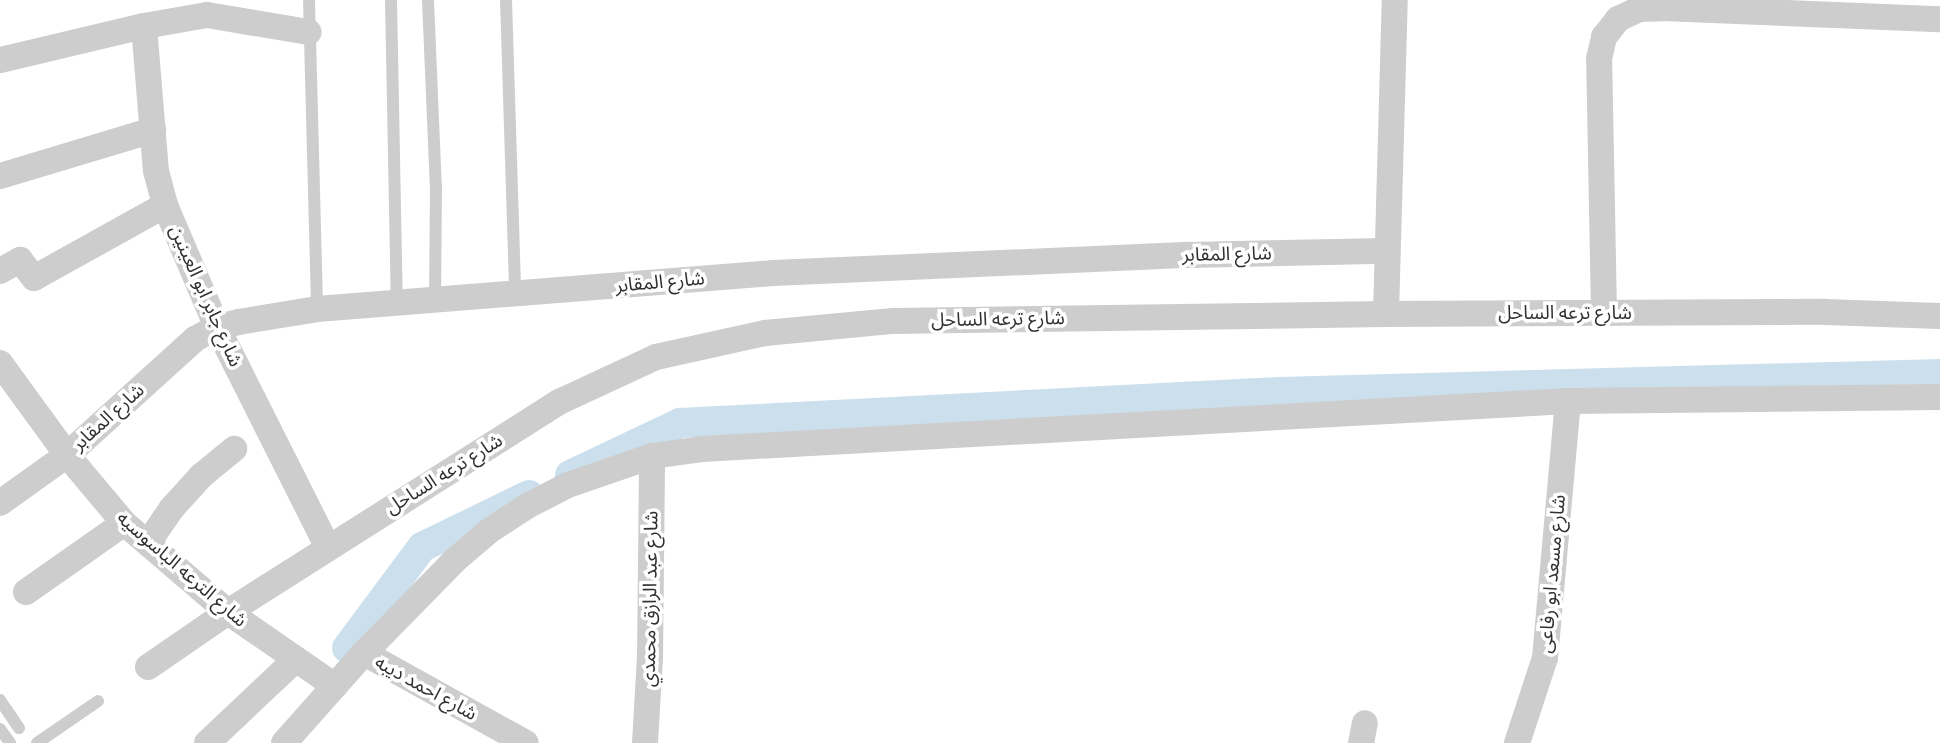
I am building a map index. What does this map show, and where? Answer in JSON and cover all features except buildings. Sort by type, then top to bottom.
[{"type":"street","points":[[1386,314],[1395,0]]},
{"type":"street","points":[[1604,313],[1599,59],[1604,37],[1618,19],[1639,9],[1662,8],[1940,19]]},
{"type":"street","points":[[0,60],[192,17],[222,15],[309,32]]},
{"type":"street","name":"شارع جابر ابو العينين","points":[[145,26],[156,171],[165,205],[217,327],[328,548]]},
{"type":"street","points":[[0,176],[153,130]]},
{"type":"street","points":[[0,271],[22,260],[33,279],[165,205]]},
{"type":"street","name":"شارع المقابر","points":[[0,503],[67,455],[195,339],[217,327],[317,309],[787,272],[1189,255],[1386,251]]},
{"type":"street","name":"شارع ترعه الساحل","points":[[148,667],[228,612],[559,402],[656,357],[765,333],[893,321],[1386,314],[1825,312],[1940,316]]},
{"type":"street","name":"شارع الترعه الباسوسيه","points":[[0,363],[67,455],[124,523],[228,612],[335,686]]},
{"type":"street","points":[[285,743],[364,653],[454,561],[489,531],[527,506],[568,485],[652,456],[702,449],[1568,401],[1940,397]]},
{"type":"street","name":"شارع مسعد ابو رفاعى","points":[[1517,743],[1545,658],[1568,401]]},
{"type":"street","points":[[148,543],[172,508],[194,484],[234,449]]},
{"type":"street","name":"شارع عبد الرازق محمدي","points":[[645,743],[650,657],[652,456]]},
{"type":"street","points":[[26,592],[124,523]]},
{"type":"street","name":"شارع احمد ديبه","points":[[364,653],[526,743]]},
{"type":"street","points":[[207,743],[296,659]]},
{"type":"lane","points":[[309,0],[317,309]]},
{"type":"lane","points":[[391,0],[397,303]]},
{"type":"lane","points":[[428,0],[436,187],[435,300]]},
{"type":"lane","points":[[506,0],[515,294]]},
{"type":"lane","points":[[0,700],[19,728]]},
{"type":"lane","points":[[37,743],[98,701]]},
{"type":"lane","points":[[0,729],[10,743]]},
{"type":"waterway","points":[[570,475],[680,423],[1279,392],[1940,374]]},
{"type":"waterway","points":[[347,648],[422,547],[529,495]]}]
